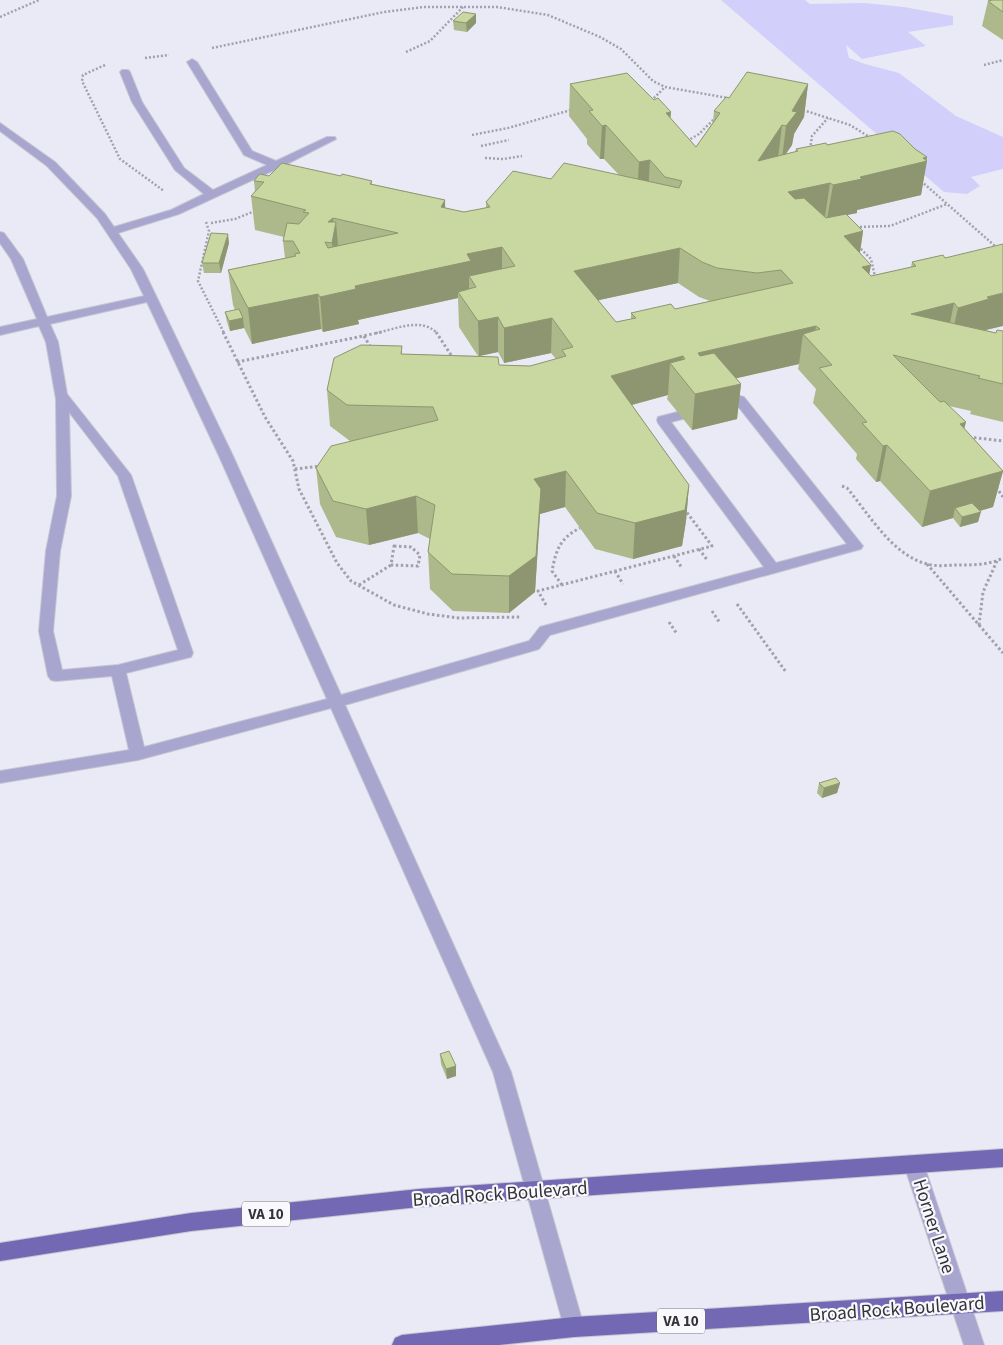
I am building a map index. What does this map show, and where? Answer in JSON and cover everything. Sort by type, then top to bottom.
[{"type":"main road","name":"Broad Rock Boulevard","points":[[0,1252],[200,1221],[400,1200],[1003,1158]]},
{"type":"main road","name":"Broad Rock Boulevard","points":[[402,1345],[574,1327],[1003,1301]]},
{"type":"street","points":[[192,62],[248,153],[277,165]]},
{"type":"street","points":[[125,72],[137,102],[180,170],[212,195]]},
{"type":"street","points":[[0,126],[51,164],[102,216],[137,269],[151,298],[226,456],[502,1072],[574,1327]]},
{"type":"street","points":[[111,231],[175,212],[331,140]]},
{"type":"street","points":[[0,234],[18,260],[52,342],[61,394],[64,496],[53,551],[46,631],[56,676],[118,670],[186,653],[124,475],[61,394]]},
{"type":"street","points":[[0,330],[151,298]]},
{"type":"street","points":[[0,777],[138,754],[335,702],[534,644],[545,631],[773,569],[856,546],[740,400],[663,420],[773,569]]},
{"type":"street","points":[[118,670],[129,709],[138,754]]},
{"type":"street","name":"Horner Lane","points":[[914,1165],[974,1345]]},
{"type":"path","points":[[0,17],[39,0]]},
{"type":"path","points":[[406,52],[430,41],[457,15],[463,6]]},
{"type":"path","points":[[210,48],[257,40],[384,12],[423,7],[497,7],[548,15],[572,24],[621,49],[653,81],[665,87],[730,98],[728,103]]},
{"type":"path","points":[[145,58],[173,54]]},
{"type":"path","points":[[986,65],[1003,60]]},
{"type":"path","points":[[108,64],[83,75],[82,81],[120,159],[170,195]]},
{"type":"path","points":[[650,102],[665,87]]},
{"type":"path","points":[[797,109],[850,125],[873,139]]},
{"type":"path","points":[[472,135],[508,128],[571,110]]},
{"type":"path","points":[[685,142],[699,134],[719,114]]},
{"type":"path","points":[[809,153],[812,136],[828,118]]},
{"type":"path","points":[[481,146],[509,140]]},
{"type":"path","points":[[485,158],[503,159],[522,156]]},
{"type":"path","points":[[918,179],[1003,253]]},
{"type":"path","points":[[850,228],[864,225],[890,226],[947,204]]},
{"type":"path","points":[[207,224],[235,219],[251,211],[261,211]]},
{"type":"path","points":[[202,215],[209,231],[198,280],[265,417],[293,461],[299,489],[337,563],[351,582],[394,605],[428,614],[459,618],[526,617]]},
{"type":"path","points":[[856,245],[872,257],[877,282]]},
{"type":"path","points":[[237,362],[421,324],[428,325],[434,329],[456,362]]},
{"type":"path","points":[[364,336],[374,352]]},
{"type":"path","points":[[971,445],[967,437],[1003,441]]},
{"type":"path","points":[[295,469],[326,466]]},
{"type":"path","points":[[993,483],[1003,497]]},
{"type":"path","points":[[839,485],[847,488],[900,550],[912,558],[926,564],[965,565],[997,561],[1003,558]]},
{"type":"path","points":[[549,611],[538,591],[616,573],[712,546],[684,508]]},
{"type":"path","points":[[562,585],[552,572],[555,551],[560,542],[570,532],[580,528]]},
{"type":"path","points":[[358,585],[391,565],[418,566],[420,555],[411,547],[394,546],[391,565]]},
{"type":"path","points":[[979,625],[981,596],[985,582],[997,561]]},
{"type":"path","points":[[926,564],[1003,653]]},
{"type":"path","points":[[732,597],[786,672]]},
{"type":"shaded area","points":[[721,0],[805,0],[810,4],[865,3],[904,7],[953,16],[953,25],[908,32],[926,46],[862,59],[846,45],[849,58],[899,73],[956,116],[1003,137],[1003,169],[971,177],[980,186],[967,194],[944,192]]},
{"type":"building","points":[[1003,0],[1003,12],[988,1]]},
{"type":"building","points":[[463,12],[476,14],[466,23],[453,21]]},
{"type":"building","points":[[747,72],[808,84],[792,111],[797,112],[786,126],[782,125],[758,161],[798,151],[796,149],[826,143],[827,145],[893,131],[900,134],[915,149],[927,157],[923,158],[927,161],[860,177],[862,179],[833,185],[830,183],[788,192],[795,199],[804,198],[826,218],[846,214],[863,231],[844,236],[871,265],[862,267],[871,276],[916,266],[912,262],[943,255],[945,258],[1003,244],[1003,293],[958,308],[954,303],[911,314],[996,333],[997,330],[1003,331],[1003,384],[978,378],[980,376],[893,355],[940,402],[944,401],[966,422],[960,424],[1003,471],[930,491],[887,445],[883,446],[862,423],[867,422],[819,368],[832,365],[803,334],[820,329],[816,326],[698,353],[700,356],[714,353],[741,384],[695,394],[670,363],[685,359],[683,356],[611,376],[689,485],[685,510],[635,523],[597,513],[566,471],[534,479],[541,489],[536,556],[509,576],[452,574],[428,552],[435,505],[416,496],[366,509],[333,501],[316,468],[331,446],[438,420],[433,407],[347,405],[327,390],[334,358],[361,345],[402,346],[401,354],[498,357],[499,365],[530,366],[566,356],[562,350],[573,347],[552,318],[504,328],[498,317],[478,321],[458,292],[476,287],[469,276],[515,266],[502,247],[467,254],[471,261],[355,286],[356,289],[320,297],[318,294],[248,308],[228,270],[296,256],[294,254],[300,253],[293,241],[283,241],[287,223],[299,224],[309,213],[303,212],[306,210],[251,196],[264,182],[254,181],[257,177],[260,174],[269,176],[282,163],[341,176],[342,174],[372,181],[370,184],[445,200],[441,207],[464,212],[490,207],[486,202],[513,171],[551,179],[564,163],[679,188],[682,181],[665,177],[650,160],[639,162],[606,125],[602,126],[589,111],[593,110],[570,84],[627,73],[654,100],[658,98],[671,112],[666,113],[696,147],[720,113],[714,111],[726,97],[729,98]],"holes":[[[333,218],[398,233],[328,248],[325,242],[332,243],[336,222],[328,222]],[[680,248],[702,262],[717,268],[757,273],[781,270],[793,283],[675,309],[671,304],[631,313],[636,318],[616,322],[574,271]]]},
{"type":"building","points":[[211,233],[228,234],[219,263],[202,263]]},
{"type":"building","points":[[239,309],[243,318],[229,321],[225,312]]},
{"type":"building","points":[[972,503],[981,512],[962,517],[955,508]]},
{"type":"building","points":[[836,778],[840,783],[824,788],[819,783]]},
{"type":"building","points":[[449,1051],[456,1066],[446,1069],[440,1054]]}]
